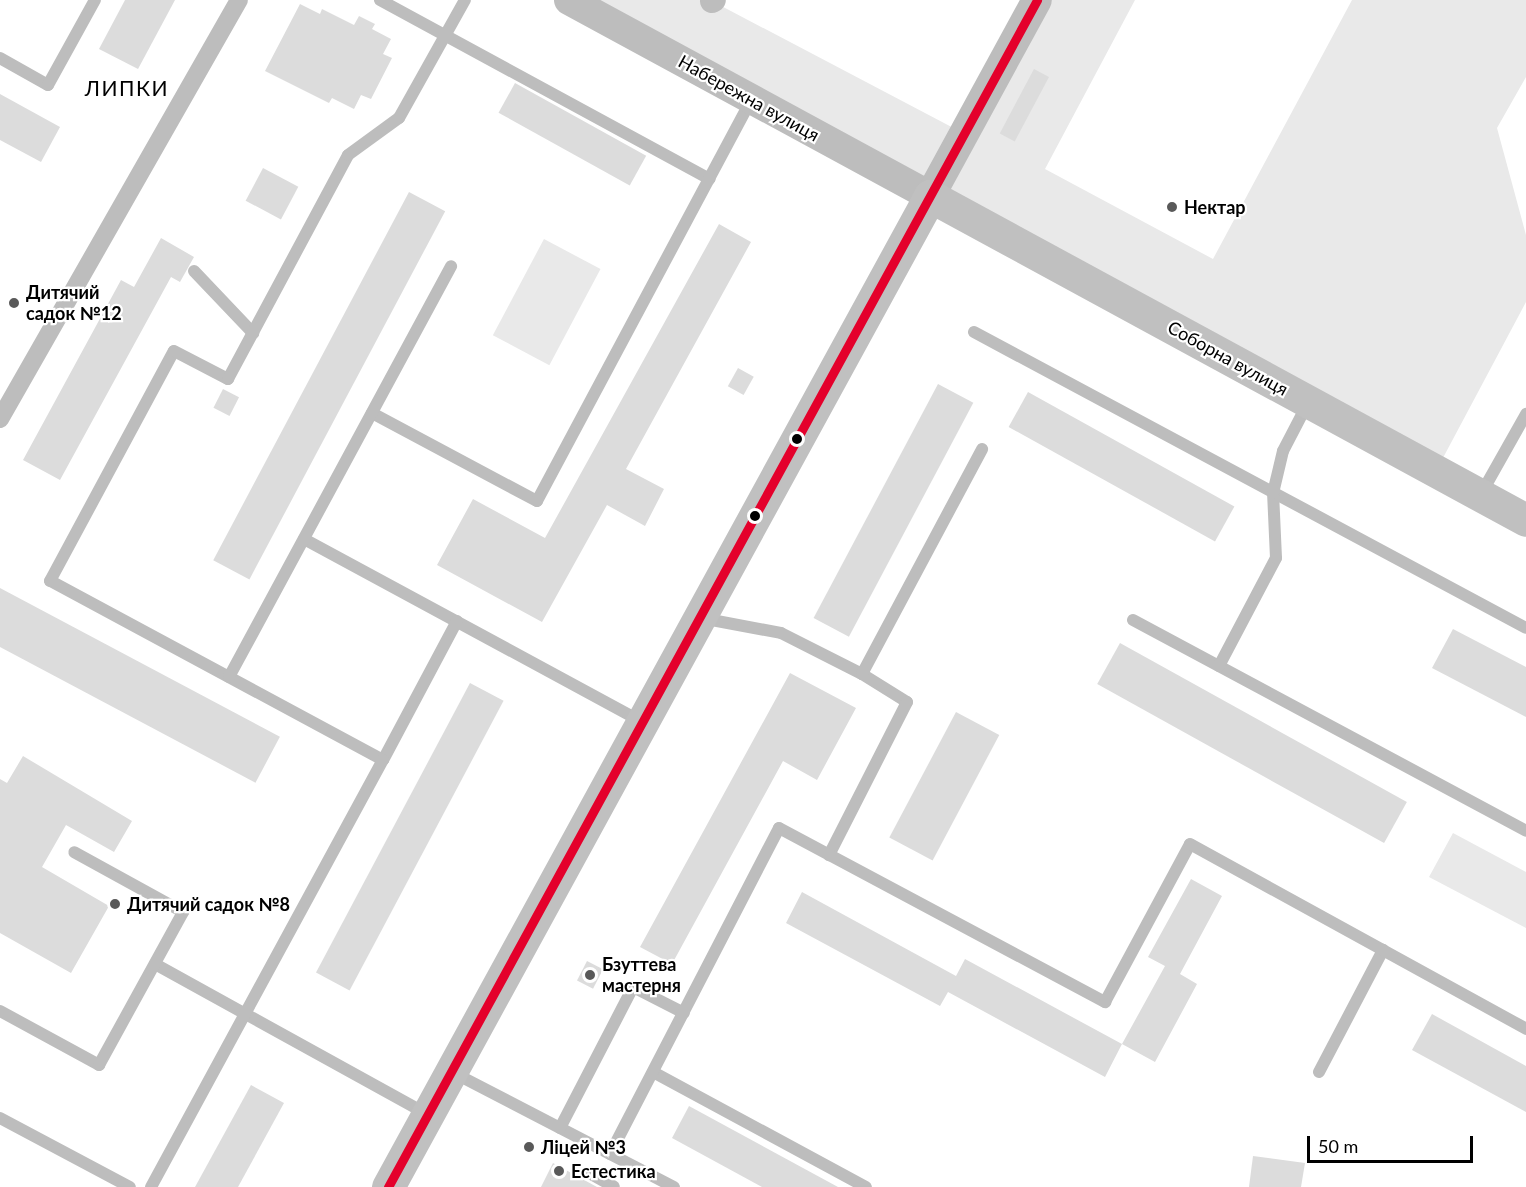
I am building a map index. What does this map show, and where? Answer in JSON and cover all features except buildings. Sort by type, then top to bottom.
[{"type":"main road","name":"Соборна вулиця","points":[[930,196],[1526,520]]},
{"type":"main road","points":[[388,1187],[930,196]]},
{"type":"street","points":[[0,419],[239,0]]},
{"type":"street","name":"Набережна вулиця","points":[[569,0],[930,196]]},
{"type":"street","points":[[930,196],[1037,0]]},
{"type":"lane","points":[[0,58],[48,86],[95,0]]},
{"type":"lane","points":[[380,0],[709,179]]},
{"type":"lane","points":[[383,760],[50,581],[174,351],[228,379],[348,155],[399,118],[465,0]]},
{"type":"lane","points":[[372,413],[537,501],[752,99]]},
{"type":"lane","points":[[229,677],[451,266]]},
{"type":"lane","points":[[194,271],[252,333]]},
{"type":"lane","points":[[974,332],[1526,628]]},
{"type":"lane","points":[[1219,666],[1276,558],[1273,493],[1283,451],[1309,402]]},
{"type":"lane","points":[[1481,495],[1526,414]]},
{"type":"lane","points":[[862,674],[982,449]]},
{"type":"lane","points":[[304,539],[642,721]]},
{"type":"lane","points":[[699,618],[781,633],[862,674],[907,702],[829,855]]},
{"type":"lane","points":[[1132,620],[1526,831]]},
{"type":"lane","points":[[152,1187],[457,621]]},
{"type":"lane","points":[[610,1154],[779,828],[1105,1002],[1190,844],[1526,1029]]},
{"type":"lane","points":[[0,1011],[99,1065],[183,912],[74,852]]},
{"type":"lane","points":[[1319,1072],[1383,950]]},
{"type":"lane","points":[[155,964],[428,1114]]},
{"type":"lane","points":[[560,1128],[633,987],[684,1013]]},
{"type":"lane","points":[[451,1072],[674,1187]]},
{"type":"lane","points":[[653,1072],[866,1187]]},
{"type":"lane","points":[[0,1118],[130,1187]]},
{"type":"lane","points":[[591,1174],[614,1187]]},
{"type":"shaded area","points":[[569,0],[710,0],[963,133],[1037,0],[1135,0],[1045,169],[1213,259],[1352,0],[1526,0],[1526,77],[1497,128],[1526,235],[1526,302],[1436,471]]},
{"type":"shaded area","points":[[544,239],[601,269],[549,365],[493,335]]},
{"type":"shaded area","points":[[1453,833],[1526,872],[1526,928],[1429,877]]},
{"type":"transit line","points":[[388,1187],[1037,0]]},
{"type":"place","name":"Нектар","points":[[1172,207]]},
{"type":"place","name":"Дитячий садок №12","points":[[14,303]]},
{"type":"place","name":"Дитячий садок №8","points":[[115,904]]},
{"type":"place","name":"Бзуттева мастерня","points":[[590,975]]},
{"type":"place","name":"Ліцей №3","points":[[529,1147]]},
{"type":"place","name":"Естестика","points":[[559,1171]]},
{"type":"district","name":"ЛИПКИ","points":[[127,88]]}]
